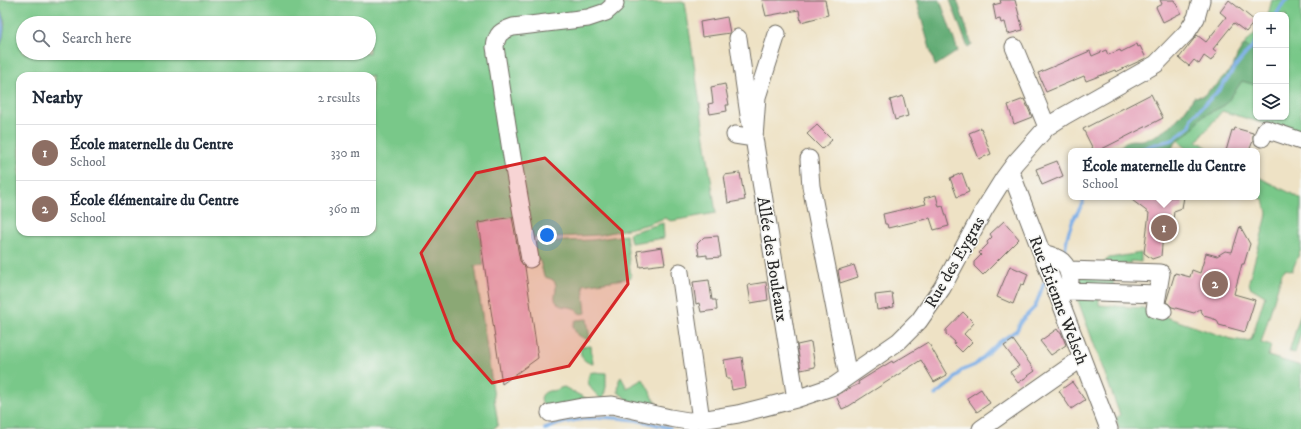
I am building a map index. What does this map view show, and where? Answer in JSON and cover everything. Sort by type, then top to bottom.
[{"type":"street","points":[[530,259],[509,141],[496,38],[503,31],[513,27],[588,18],[606,12],[614,4],[614,0]]},
{"type":"street","name":"Rue des Eygras","points":[[550,413],[582,407],[612,405],[670,418],[688,421],[701,420],[738,414],[796,399],[834,386],[899,342],[919,320],[942,288],[984,210],[1010,170],[1048,128],[1064,116],[1156,64],[1187,32],[1196,18],[1201,0]]},
{"type":"street","points":[[754,138],[757,97],[777,34]]},
{"type":"street","points":[[738,38],[749,115],[754,138]]},
{"type":"street","points":[[1014,47],[1048,128]]},
{"type":"street","points":[[1262,138],[1266,129],[1301,141]]},
{"type":"street","points":[[735,135],[754,138]]},
{"type":"street","name":"Allée des Bouleaux","points":[[754,138],[796,399]]},
{"type":"street","points":[[809,159],[811,186],[848,376]]},
{"type":"street","name":"Rue Étienne Welsch","points":[[1010,170],[1042,253],[1065,297],[1082,358],[1109,429]]},
{"type":"street","points":[[1042,253],[1055,256],[1064,263],[1068,270],[1070,281],[1065,297],[1158,294]]},
{"type":"street","points":[[1068,270],[1161,273],[1155,309],[1163,311]]},
{"type":"street","points":[[680,272],[701,420]]},
{"type":"street","points":[[981,429],[1082,358]]},
{"type":"highlighted area","points":[[545,158],[622,231],[628,284],[569,366],[492,383],[454,340],[421,253],[476,173]]},
{"type":"green space","points":[[0,0],[617,0],[618,4],[685,2],[716,213],[671,221],[665,218],[645,225],[600,235],[532,238],[517,217],[478,223],[484,265],[475,266],[498,425],[493,429],[0,429],[0,47],[5,23],[0,9]]},
{"type":"green space","points":[[916,0],[940,0],[958,51],[935,66]]},
{"type":"green space","points":[[950,0],[957,0],[972,45],[968,48]]},
{"type":"green space","points":[[1272,0],[1301,0],[1301,135],[1222,111],[1197,141],[1208,148],[1186,148],[1178,140],[1192,130],[1201,117],[1225,105],[1242,81],[1253,84],[1253,120],[1289,120],[1289,12],[1269,12]]},
{"type":"green space","points":[[1253,35],[1253,50],[1244,45]]},
{"type":"green space","points":[[1244,45],[1253,50],[1253,84],[1242,81],[1225,105],[1201,117],[1192,130],[1178,140],[1172,148],[1119,148],[1131,140],[1143,140],[1166,129],[1184,112],[1194,97],[1203,96],[1218,84],[1233,67],[1237,56]]},
{"type":"green space","points":[[1260,178],[1301,199],[1301,249],[1292,271],[1285,269],[1282,273],[1261,343],[1271,346],[1268,356],[1301,366],[1301,429],[1119,429],[1116,418],[1120,415],[1076,295],[1099,295],[1099,305],[1143,308],[1231,339],[1244,341],[1251,340],[1265,296],[1250,287],[1249,281],[1266,219],[1267,213],[1264,200],[1260,198]]},
{"type":"green space","points":[[663,223],[664,238],[631,243],[629,233]]},
{"type":"green space","points":[[626,235],[631,278],[583,285],[586,313],[583,314],[573,308],[561,306],[556,302],[555,283],[553,280],[544,276],[540,261],[534,258],[535,242],[592,240]]},
{"type":"green space","points":[[1141,253],[1141,262],[1130,261],[1130,264],[1102,264],[1109,258]]},
{"type":"green space","points":[[1081,274],[1114,275],[1113,286],[1080,285]]},
{"type":"green space","points":[[1301,313],[1301,333],[1295,353],[1289,352]]},
{"type":"green space","points":[[587,319],[590,340],[579,336],[575,332],[573,326],[576,320]]},
{"type":"green space","points":[[591,346],[593,364],[587,362],[581,354],[581,347]]},
{"type":"green space","points":[[590,373],[606,373],[606,387],[603,399],[601,399],[590,387],[588,381]]},
{"type":"green space","points":[[621,377],[627,388],[643,379],[658,409],[628,400],[618,392],[619,380]]},
{"type":"green space","points":[[564,387],[587,399],[547,409],[542,403],[542,396],[547,391],[557,390]]},
{"type":"water","points":[[0,9],[4,28],[0,47]]},
{"type":"building","points":[[762,0],[825,0],[828,15],[801,22],[799,10],[766,16]]},
{"type":"building","points":[[1000,0],[1015,0],[1023,30],[1008,34],[1005,22],[1001,23],[1000,19],[996,20],[993,5],[1001,3]]},
{"type":"building","points":[[1160,0],[1174,0],[1181,13],[1163,22],[1156,7],[1162,4]]},
{"type":"building","points":[[1229,0],[1253,19],[1253,23],[1246,32],[1234,23],[1213,49],[1217,52],[1211,61],[1204,56],[1199,64],[1194,60],[1189,66],[1179,58],[1197,35],[1206,42],[1226,17],[1220,12]]},
{"type":"building","points":[[727,17],[730,33],[702,37],[700,22]]},
{"type":"building","points":[[1137,44],[1138,47],[1140,46],[1146,58],[1116,72],[1115,70],[1086,81],[1084,76],[1046,92],[1038,73],[1090,51],[1092,56],[1106,50],[1108,55],[1120,50],[1121,52]]},
{"type":"building","points":[[725,84],[729,105],[726,105],[727,111],[710,114],[708,104],[713,103],[711,87]]},
{"type":"building","points":[[1151,94],[1163,118],[1104,148],[1092,148],[1083,129]]},
{"type":"building","points":[[903,96],[908,116],[895,120],[890,100]]},
{"type":"building","points":[[1024,99],[1032,117],[1014,124],[1008,105]]},
{"type":"building","points":[[817,125],[832,140],[822,149],[807,134]]},
{"type":"building","points":[[981,128],[991,154],[979,159],[969,133]]},
{"type":"building","points":[[1235,128],[1253,133],[1253,141],[1250,148],[1227,148],[1232,130],[1234,131]]},
{"type":"building","points":[[1057,161],[1063,176],[1042,185],[1036,169]]},
{"type":"building","points":[[740,173],[745,200],[728,203],[724,175]]},
{"type":"building","points":[[962,173],[969,192],[957,197],[950,178]]},
{"type":"building","points":[[936,195],[939,207],[943,206],[949,226],[934,230],[930,218],[888,228],[887,224],[885,224],[883,214],[926,204],[924,198]]},
{"type":"building","points":[[1132,200],[1183,200],[1182,208],[1174,211],[1173,221],[1164,224],[1161,256],[1152,259],[1144,253],[1149,213]]},
{"type":"building","points":[[512,217],[520,261],[525,267],[538,358],[502,384],[478,223]]},
{"type":"building","points":[[1004,221],[1019,239],[983,275],[974,266],[974,262],[981,255],[979,253],[988,244],[987,242],[992,237],[990,234]]},
{"type":"building","points":[[1240,226],[1250,244],[1244,264],[1242,264],[1234,294],[1255,300],[1245,332],[1219,325],[1217,320],[1204,316],[1200,309],[1194,313],[1172,307],[1166,302],[1175,273],[1190,277],[1192,270],[1200,273],[1206,253],[1217,256],[1225,251],[1232,252]]},
{"type":"building","points":[[718,236],[721,257],[707,258],[707,255],[699,256],[697,244],[704,237]]},
{"type":"building","points":[[662,247],[665,264],[640,267],[637,251]]},
{"type":"building","points":[[854,265],[858,277],[840,283],[838,270]]},
{"type":"building","points":[[1010,266],[1028,274],[1024,285],[1021,284],[1013,304],[997,297]]},
{"type":"building","points":[[709,280],[712,300],[716,300],[717,310],[701,312],[699,303],[696,304],[693,282]]},
{"type":"building","points":[[766,282],[768,300],[751,303],[748,285]]},
{"type":"building","points":[[892,293],[894,307],[877,310],[875,295]]},
{"type":"building","points":[[963,312],[974,323],[964,334],[972,342],[962,352],[954,344],[955,342],[946,334],[946,330]]},
{"type":"building","points":[[1057,329],[1061,332],[1066,345],[1051,355],[1040,341]]},
{"type":"building","points":[[1013,340],[1035,371],[1018,383],[1010,372],[1019,366],[1004,346]]},
{"type":"building","points":[[811,342],[815,367],[801,370],[797,345]]},
{"type":"building","points":[[928,342],[947,375],[934,382],[921,360],[842,409],[836,396],[859,384],[858,382],[892,361],[893,363]]},
{"type":"building","points":[[742,357],[746,387],[732,390],[730,379],[727,379],[724,360]]},
{"type":"building","points":[[1072,382],[1085,400],[1071,409],[1059,391]]},
{"type":"building","points":[[981,389],[990,403],[977,412],[967,398]]},
{"type":"waterway","points":[[1278,12],[1287,0]]},
{"type":"waterway","points":[[1144,148],[1172,140],[1190,126],[1192,117],[1220,89],[1238,63],[1253,46]]},
{"type":"waterway","points":[[1065,254],[1066,241],[1073,220],[1083,200]]},
{"type":"waterway","points":[[935,395],[952,382],[961,371],[975,365],[998,343],[1017,330],[1022,320],[1035,307],[1044,283]]},
{"type":"waterway","points":[[545,429],[577,420],[592,418],[623,419],[670,428]]},
{"type":"place","name":"École maternelle du Centre","points":[[1164,228]]},
{"type":"place","name":"École élémentaire du Centre","points":[[1215,284]]}]
